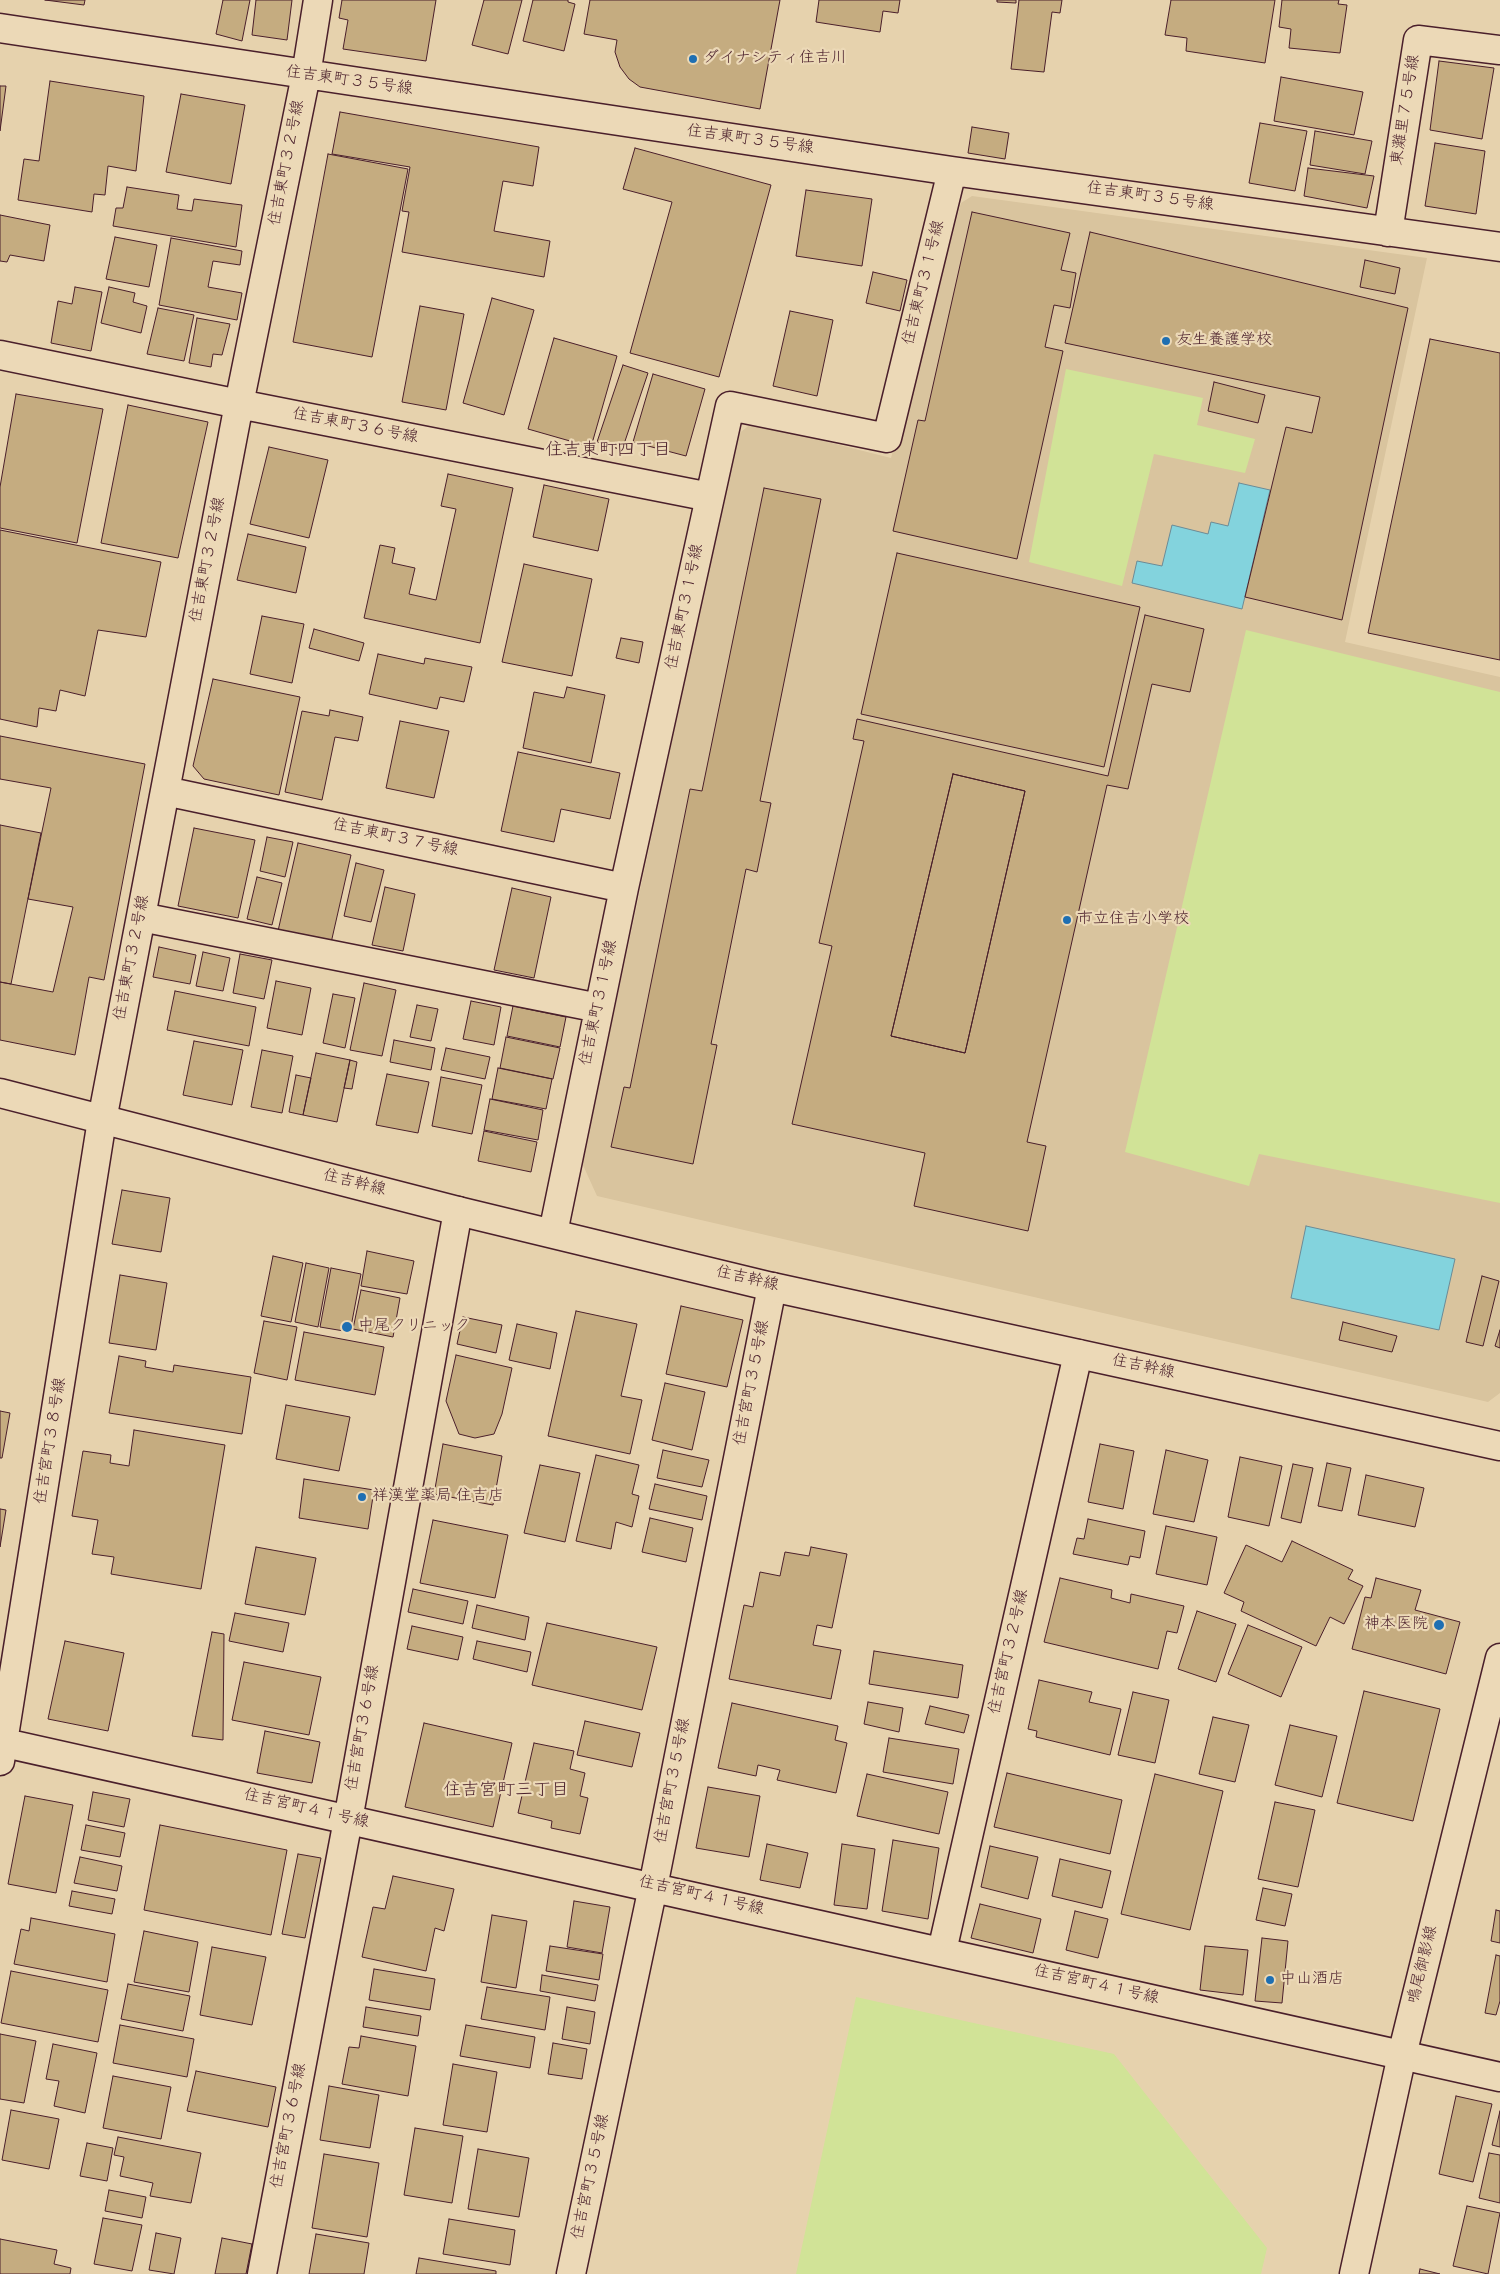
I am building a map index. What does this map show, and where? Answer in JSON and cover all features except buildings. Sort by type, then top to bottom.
[{"type":"street","name":"住吉東町３２号線","points":[[102,1120],[239,404],[306,75],[318,0]]},
{"type":"street","name":"住吉東町３５号線","points":[[0,28],[952,171],[1500,247]]},
{"type":"street","name":"東灘里７５号線","points":[[1388,232],[1418,40],[1500,50]]},
{"type":"street","name":"住吉東町３１号線","points":[[554,1233],[624,888],[730,406],[886,438],[952,171]]},
{"type":"street","name":"住吉東町３６号線","points":[[0,355],[710,497]]},
{"type":"street","name":"住吉東町３７号線","points":[[165,791],[624,888]]},
{"type":"street","points":[[142,917],[599,1008]]},
{"type":"street","name":"住吉幹線","points":[[0,1093],[458,1211],[772,1286],[1500,1446]]},
{"type":"street","name":"住吉宮町３８号線","points":[[1,1748],[102,1120]]},
{"type":"street","name":"住吉宮町３６号線","points":[[262,2274],[348,1820],[458,1211]]},
{"type":"street","name":"住吉宮町３５号線","points":[[571,2274],[654,1887],[772,1286]]},
{"type":"street","name":"住吉宮町３２号線","points":[[942,1951],[1078,1354]]},
{"type":"street","name":"鳴尾御影線","points":[[1354,2274],[1402,2055],[1500,1658]]},
{"type":"street","name":"住吉宮町４１号線","points":[[1,1748],[348,1820],[654,1887],[1500,2077]]},
{"type":"shaded area","name":"市立住吉小学校","points":[[972,196],[1427,258],[1345,642],[1500,677],[1500,1393],[1488,1402],[597,1196],[582,1163],[737,435],[752,423],[891,458],[961,203]]},
{"type":"green space","points":[[1066,369],[1203,398],[1197,425],[1255,439],[1245,473],[1154,454],[1122,586],[1029,562]]},
{"type":"green space","points":[[1246,630],[1500,692],[1500,1203],[1259,1154],[1249,1186],[1125,1152]]},
{"type":"green space","points":[[856,1997],[1114,2054],[1267,2248],[1261,2274],[796,2274]]},
{"type":"water","points":[[1239,483],[1270,490],[1242,609],[1132,583],[1137,561],[1162,566],[1172,525],[1208,534],[1211,522],[1228,526]]},
{"type":"water","points":[[1306,1226],[1455,1259],[1439,1330],[1291,1298]]},
{"type":"place","name":"ダイナシティ住吉川","points":[[693,59]]},
{"type":"place","name":"友生養護学校","points":[[1166,341]]},
{"type":"place","name":"市立住吉小学校","points":[[1067,920]]},
{"type":"place","name":"中尾クリニック","points":[[347,1327]]},
{"type":"place","name":"祥漢堂薬局 住吉店","points":[[362,1497]]},
{"type":"place","name":"神本医院","points":[[1439,1625]]},
{"type":"place","name":"中山酒店","points":[[1270,1980]]},
{"type":"district","name":"住吉東町四丁目","points":[[608,452]]},
{"type":"district","name":"住吉宮町三丁目","points":[[506,1792]]}]
